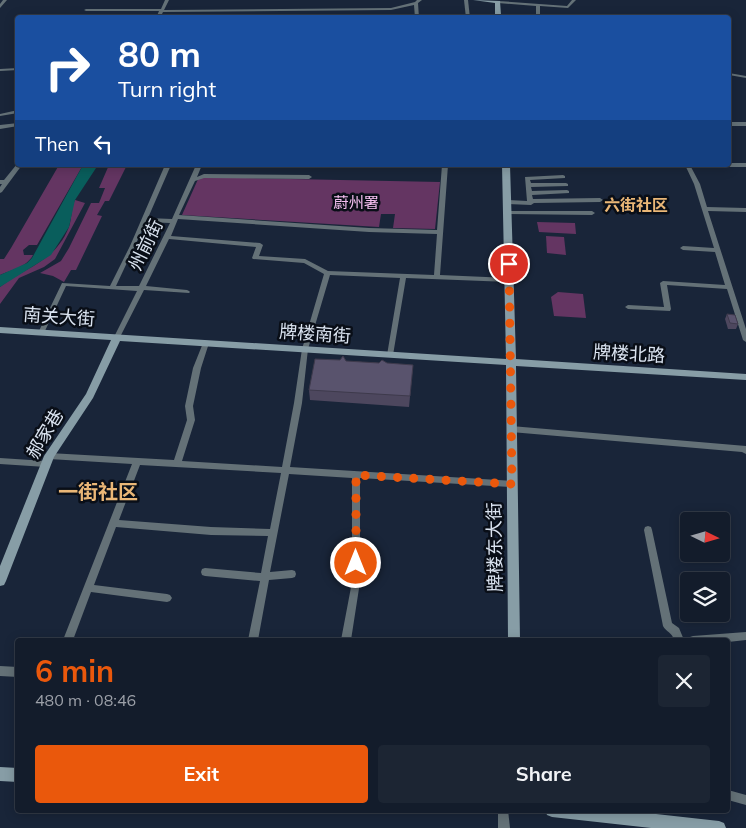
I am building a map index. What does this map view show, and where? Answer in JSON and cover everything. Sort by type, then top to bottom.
[{"type":"main road","points":[[476,0],[498,2],[498,15]]},
{"type":"main road","name":"牌楼东大街","points":[[506,167],[511,363],[514,638]]},
{"type":"main road","name":"南关大街","points":[[0,330],[117,337]]},
{"type":"main road","name":"牌楼南街","points":[[117,337],[511,363]]},
{"type":"main road","name":"郝家巷","points":[[1,578],[47,460],[90,395],[117,337]]},
{"type":"main road","name":"牌楼北路","points":[[511,363],[746,376]]},
{"type":"main road","points":[[0,774],[15,774]]},
{"type":"main road","points":[[580,813],[719,828]]},
{"type":"street","points":[[0,8],[5,0]]},
{"type":"street","points":[[160,15],[167,0]]},
{"type":"street","points":[[319,9],[320,0]]},
{"type":"street","points":[[86,10],[392,9],[416,3],[420,0]]},
{"type":"street","points":[[466,0],[468,15]]},
{"type":"street","points":[[498,2],[568,7],[574,0]]},
{"type":"street","points":[[416,3],[417,15]]},
{"type":"street","points":[[538,4],[538,15]]},
{"type":"street","points":[[0,70],[15,69]]},
{"type":"street","points":[[731,74],[746,77]]},
{"type":"street","points":[[0,115],[15,112]]},
{"type":"street","points":[[0,127],[15,124]]},
{"type":"street","points":[[731,124],[746,124]]},
{"type":"street","points":[[731,165],[746,165]]},
{"type":"street","points":[[0,191],[3,182],[17,167]]},
{"type":"street","points":[[112,288],[145,220],[167,167]]},
{"type":"street","name":"州前街","points":[[117,337],[167,237],[198,167]]},
{"type":"street","points":[[437,278],[445,167]]},
{"type":"street","points":[[689,167],[697,184],[746,340]]},
{"type":"street","points":[[192,180],[204,176],[309,177]]},
{"type":"street","points":[[530,201],[527,178],[563,177]]},
{"type":"street","points":[[528,185],[566,185]]},
{"type":"street","points":[[529,193],[567,192]]},
{"type":"street","points":[[507,202],[531,203],[530,201],[600,200]]},
{"type":"street","points":[[705,209],[746,210]]},
{"type":"street","points":[[508,213],[592,213]]},
{"type":"street","points":[[145,220],[175,219],[369,230],[441,232]]},
{"type":"street","points":[[167,237],[260,245],[255,258],[305,261],[327,273],[509,280]]},
{"type":"street","points":[[683,248],[718,250]]},
{"type":"street","points":[[253,638],[298,403],[305,350],[327,273]]},
{"type":"street","points":[[390,355],[404,276]]},
{"type":"street","points":[[628,307],[668,309],[663,283],[730,287]]},
{"type":"street","points":[[41,333],[64,284],[187,292]]},
{"type":"street","points":[[177,464],[191,420],[189,406],[197,368],[206,343]]},
{"type":"street","points":[[511,429],[746,451]]},
{"type":"street","points":[[0,462],[47,460],[137,461],[285,472],[512,484]]},
{"type":"street","points":[[69,638],[137,461]]},
{"type":"street","points":[[346,638],[356,582],[356,475]]},
{"type":"street","points":[[114,523],[211,531],[274,533]]},
{"type":"street","points":[[648,530],[668,626],[676,631],[678,638]]},
{"type":"street","points":[[205,572],[264,577],[292,574]]},
{"type":"street","points":[[88,588],[168,598]]},
{"type":"street","points":[[720,638],[746,636]]},
{"type":"street","points":[[0,671],[15,672]]},
{"type":"street","points":[[730,796],[746,800]]},
{"type":"street","points":[[503,813],[504,828]]},
{"type":"green space","points":[[58,167],[82,167],[37,245],[29,245],[23,250],[24,255],[33,255],[30,259],[18,268],[0,275],[0,259],[4,259]]},
{"type":"green space","points":[[108,167],[126,167],[109,201],[105,201],[97,215],[102,216],[76,270],[71,270],[64,282],[53,276],[40,273],[61,261],[91,203],[99,203],[105,188],[99,188]]},
{"type":"green space","name":"蔚州署","points":[[199,177],[440,182],[435,229],[393,228],[395,214],[381,214],[379,227],[182,215]]},
{"type":"green space","points":[[75,200],[85,203],[55,259],[44,267],[19,278],[0,304],[0,287],[48,256],[63,239],[69,227]]},
{"type":"green space","points":[[537,222],[575,223],[576,234],[539,232]]},
{"type":"green space","points":[[546,236],[564,237],[566,255],[547,253]]},
{"type":"green space","points":[[558,292],[583,294],[586,318],[554,316],[551,297]]},
{"type":"shaded area","points":[[82,167],[97,167],[75,200],[69,227],[51,255],[0,287],[0,275],[27,263],[32,258]]},
{"type":"building","points":[[727,314],[735,315],[738,324],[730,323]]},
{"type":"building","points":[[343,356],[346,361],[379,363],[382,360],[387,363],[413,365],[410,396],[309,390],[315,359],[340,360]]},
{"type":"district","name":"六街社区","points":[[636,205]]},
{"type":"district","name":"一街社区","points":[[98,492]]},
{"type":"route","points":[[356,563],[356,475],[512,484],[509,264]]}]
